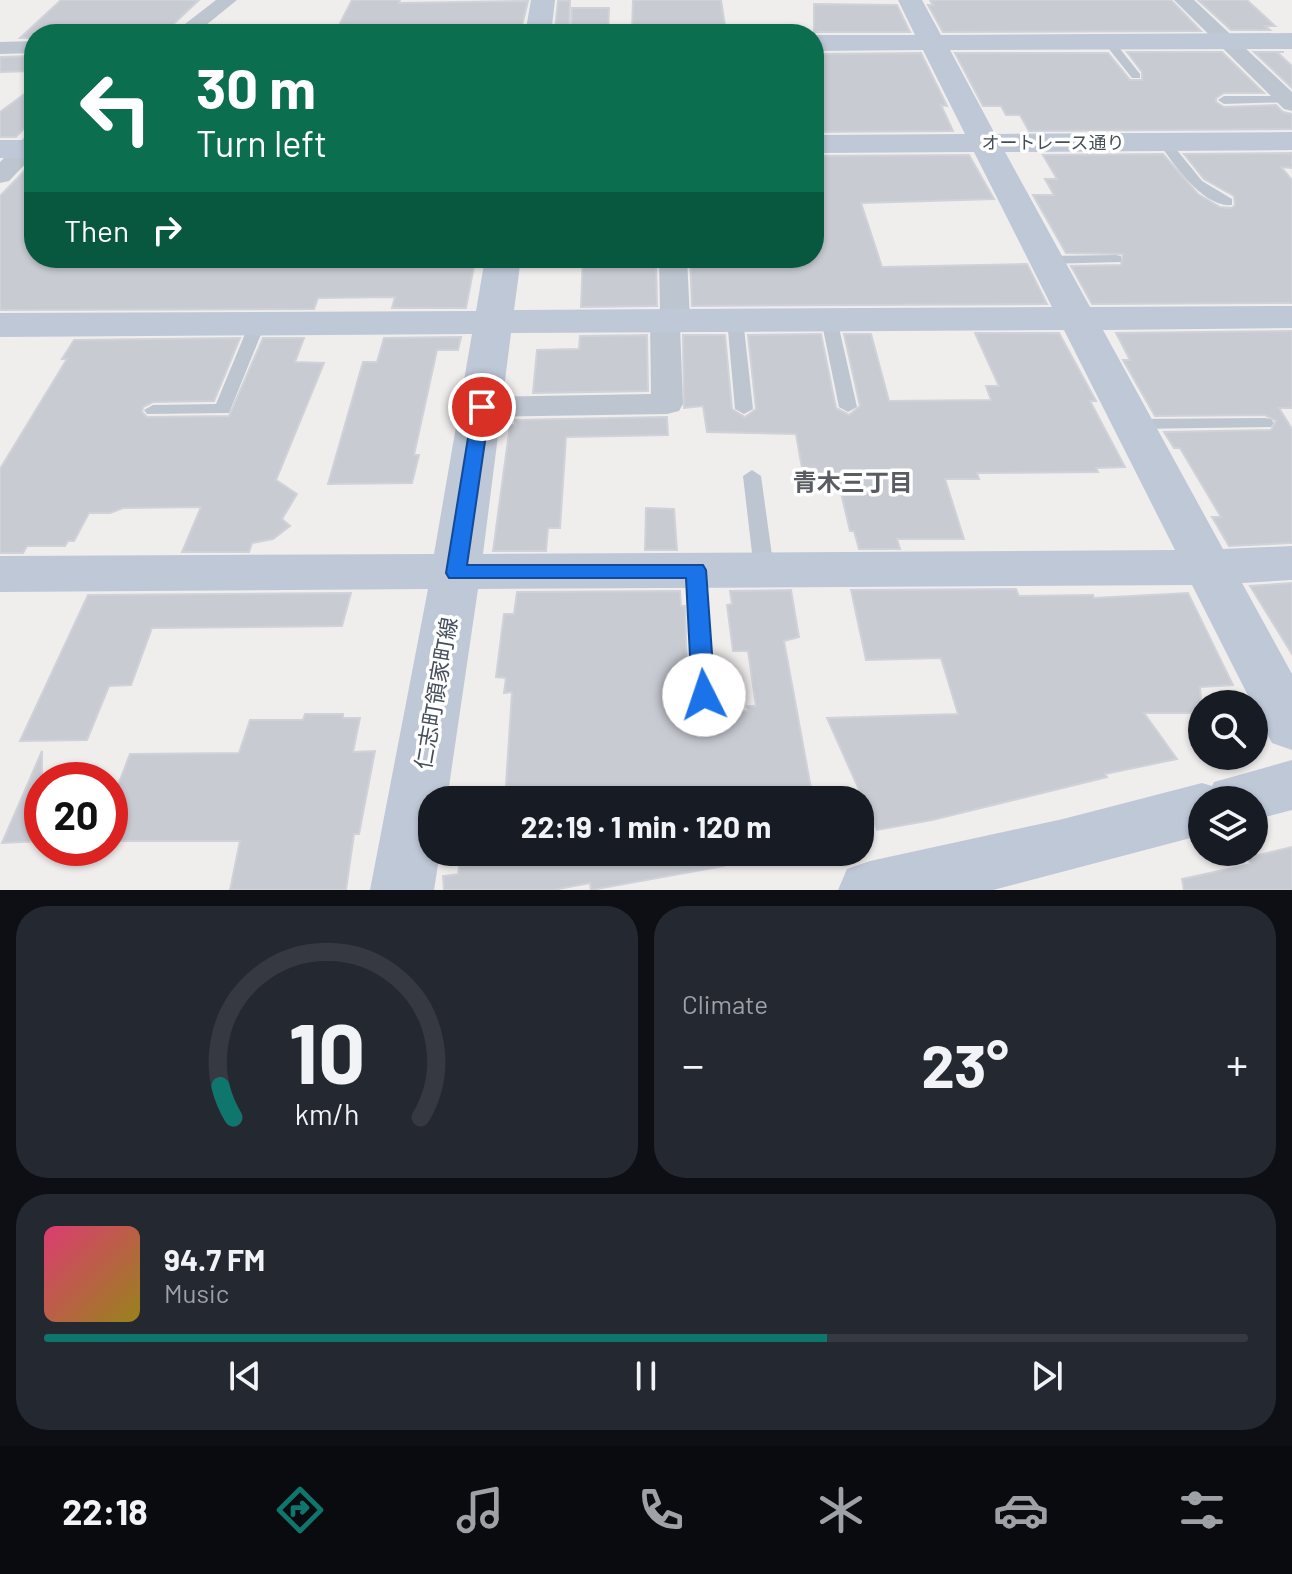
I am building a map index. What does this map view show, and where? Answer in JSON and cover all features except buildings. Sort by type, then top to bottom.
[{"type":"street","points":[[196,24],[228,0]]},
{"type":"street","points":[[539,24],[543,0]]},
{"type":"street","points":[[910,0],[1292,727]]},
{"type":"street","points":[[1183,0],[1290,102]]},
{"type":"street","points":[[824,43],[1292,41]]},
{"type":"street","points":[[0,48],[24,47]]},
{"type":"street","name":"オートレース通り","points":[[824,144],[1292,141]]},
{"type":"street","points":[[0,176],[23,147]]},
{"type":"street","name":"仁志町領家町線","points":[[402,890],[456,573],[501,268]]},
{"type":"street","points":[[482,407],[667,404],[673,268]]},
{"type":"street","points":[[0,325],[1292,317]]},
{"type":"street","points":[[0,574],[1207,567],[1292,563]]},
{"type":"street","points":[[1268,791],[1292,785]]},
{"type":"street","points":[[870,890],[1063,846],[1188,813]]},
{"type":"lane","points":[[1109,42],[1136,76]]},
{"type":"lane","points":[[1224,100],[1290,102]]},
{"type":"lane","points":[[1164,142],[1197,184],[1227,202]]},
{"type":"lane","points":[[1045,260],[1116,259]]},
{"type":"lane","points":[[735,319],[744,409]]},
{"type":"lane","points":[[829,319],[848,407]]},
{"type":"lane","points":[[153,410],[223,409],[258,322]]},
{"type":"lane","points":[[1132,424],[1265,423]]},
{"type":"lane","points":[[752,476],[764,570]]},
{"type":"lane","points":[[696,570],[704,695]]},
{"type":"district","name":"青木三丁目","points":[[853,481]]},
{"type":"route","points":[[482,407],[456,573],[696,570],[704,695]]}]
